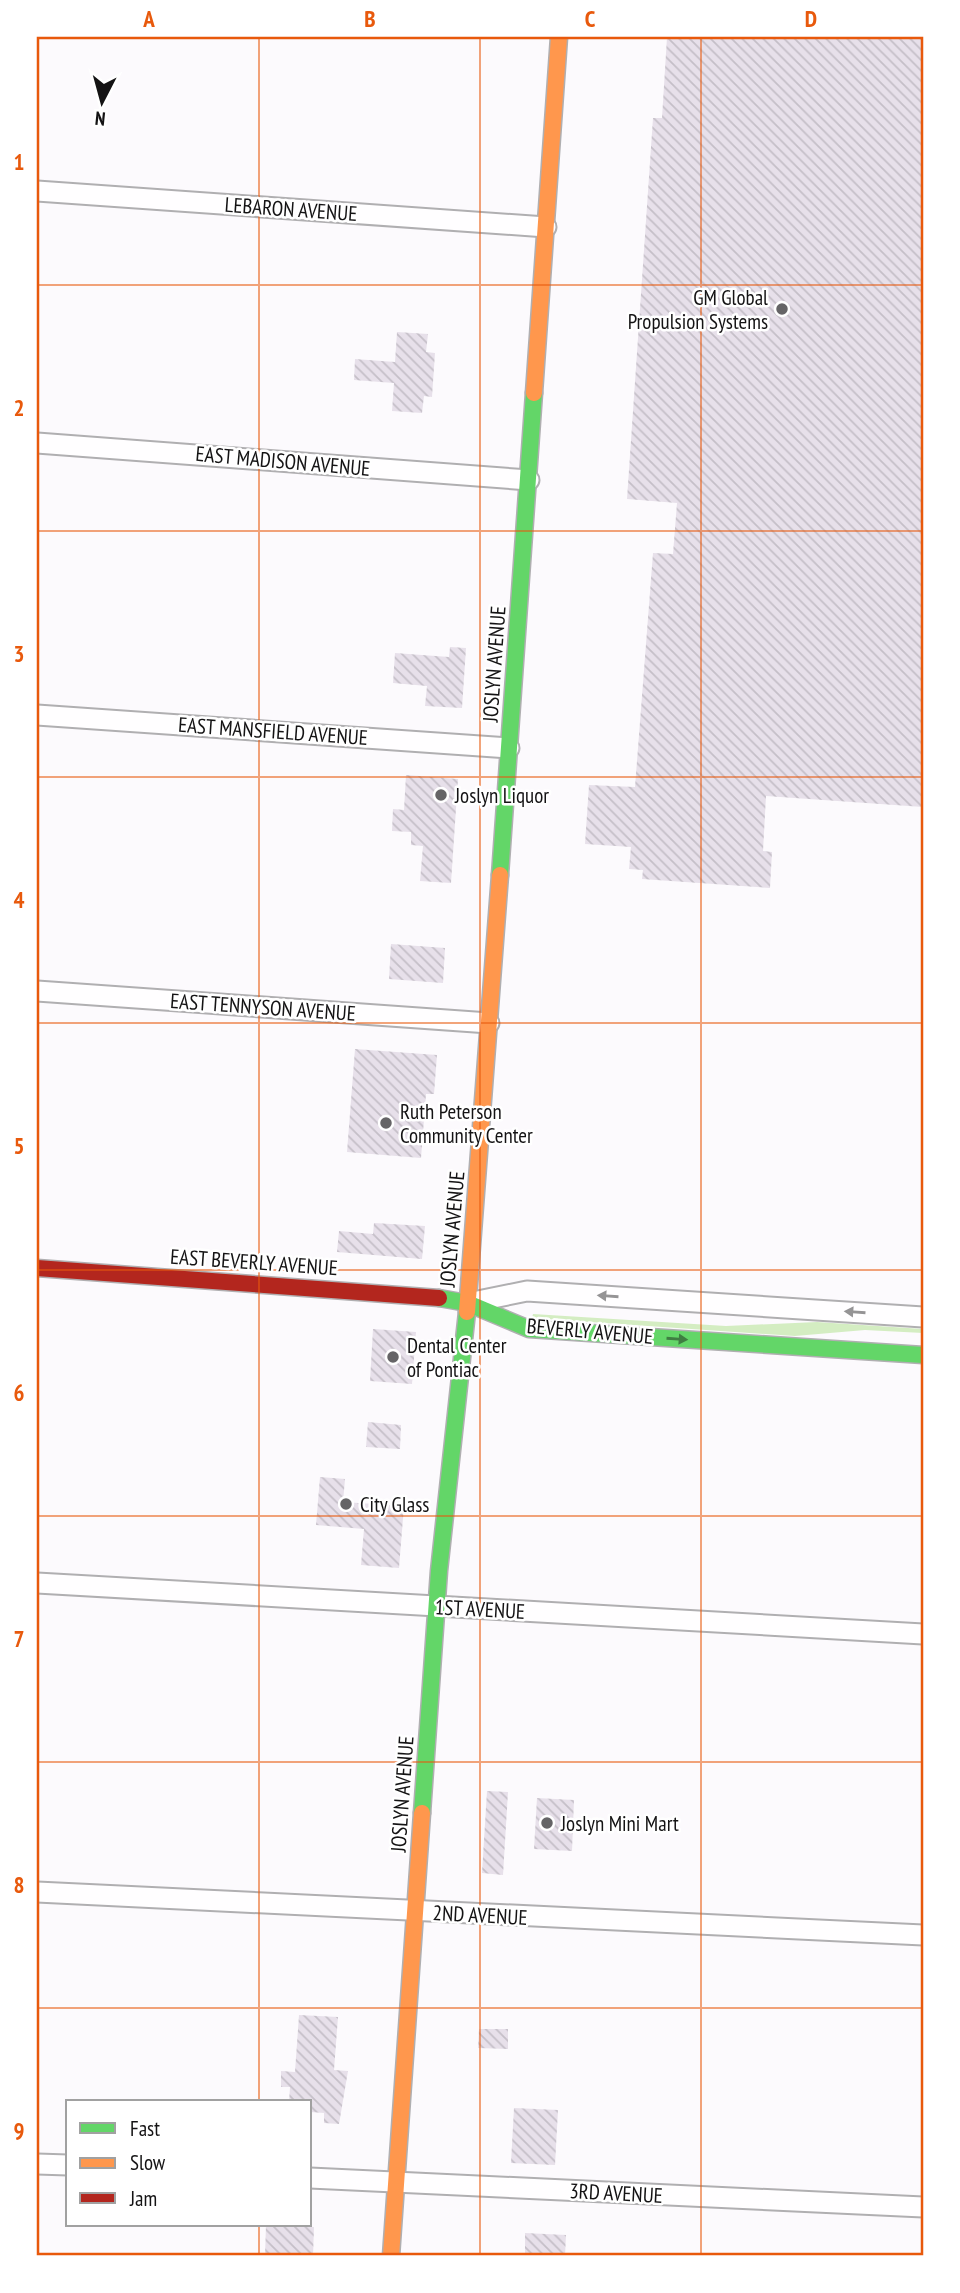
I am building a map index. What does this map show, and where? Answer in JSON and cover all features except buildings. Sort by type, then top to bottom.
[{"type":"main road","name":"JOSLYN AVENUE","points":[[391,2256],[436,1606],[467,1303],[489,1023],[559,37]]},
{"type":"main road","name":"EAST BEVERLY AVENUE","points":[[37,1268],[411,1294],[467,1303]]},
{"type":"main road","name":"BEVERLY AVENUE","points":[[467,1303],[529,1329],[923,1355]]},
{"type":"street","name":"LEBARON AVENUE","points":[[37,191],[546,227]]},
{"type":"street","name":"EAST MADISON AVENUE","points":[[37,443],[529,480]]},
{"type":"street","name":"EAST MANSFIELD AVENUE","points":[[37,715],[509,748]]},
{"type":"street","name":"EAST TENNYSON AVENUE","points":[[37,991],[489,1023]]},
{"type":"street","name":"BEVERLY AVENUE","points":[[467,1303],[527,1291],[923,1317]]},
{"type":"street","name":"1ST AVENUE","points":[[37,1583],[923,1634]]},
{"type":"street","name":"2ND AVENUE","points":[[37,1892],[923,1935]]},
{"type":"street","points":[[37,2164],[66,2165]]},
{"type":"street","name":"3RD AVENUE","points":[[312,2178],[923,2207]]},
{"type":"green space","points":[[533,1314],[726,1326],[817,1322],[923,1329],[923,1333],[865,1330],[795,1336],[532,1318]]},
{"type":"traffic: fast","points":[[500,875],[534,393]]},
{"type":"traffic: fast","points":[[439,1298],[467,1303],[529,1329],[923,1355]]},
{"type":"traffic: fast","points":[[422,1813],[439,1571],[467,1312]]},
{"type":"traffic: slow","points":[[534,393],[559,37]]},
{"type":"traffic: slow","points":[[467,1312],[500,875]]},
{"type":"traffic: slow","points":[[391,2256],[422,1813]]},
{"type":"traffic: jam","points":[[37,1268],[439,1298]]},
{"type":"place","name":"GM Global Propulsion Systems","points":[[782,309]]},
{"type":"place","name":"Joslyn Liquor","points":[[441,795]]},
{"type":"place","name":"Ruth Peterson Community Center","points":[[386,1123]]},
{"type":"place","name":"Dental Center of Pontiac","points":[[393,1357]]},
{"type":"place","name":"City Glass","points":[[346,1504]]},
{"type":"place","name":"Joslyn Mini Mart","points":[[547,1823]]}]
